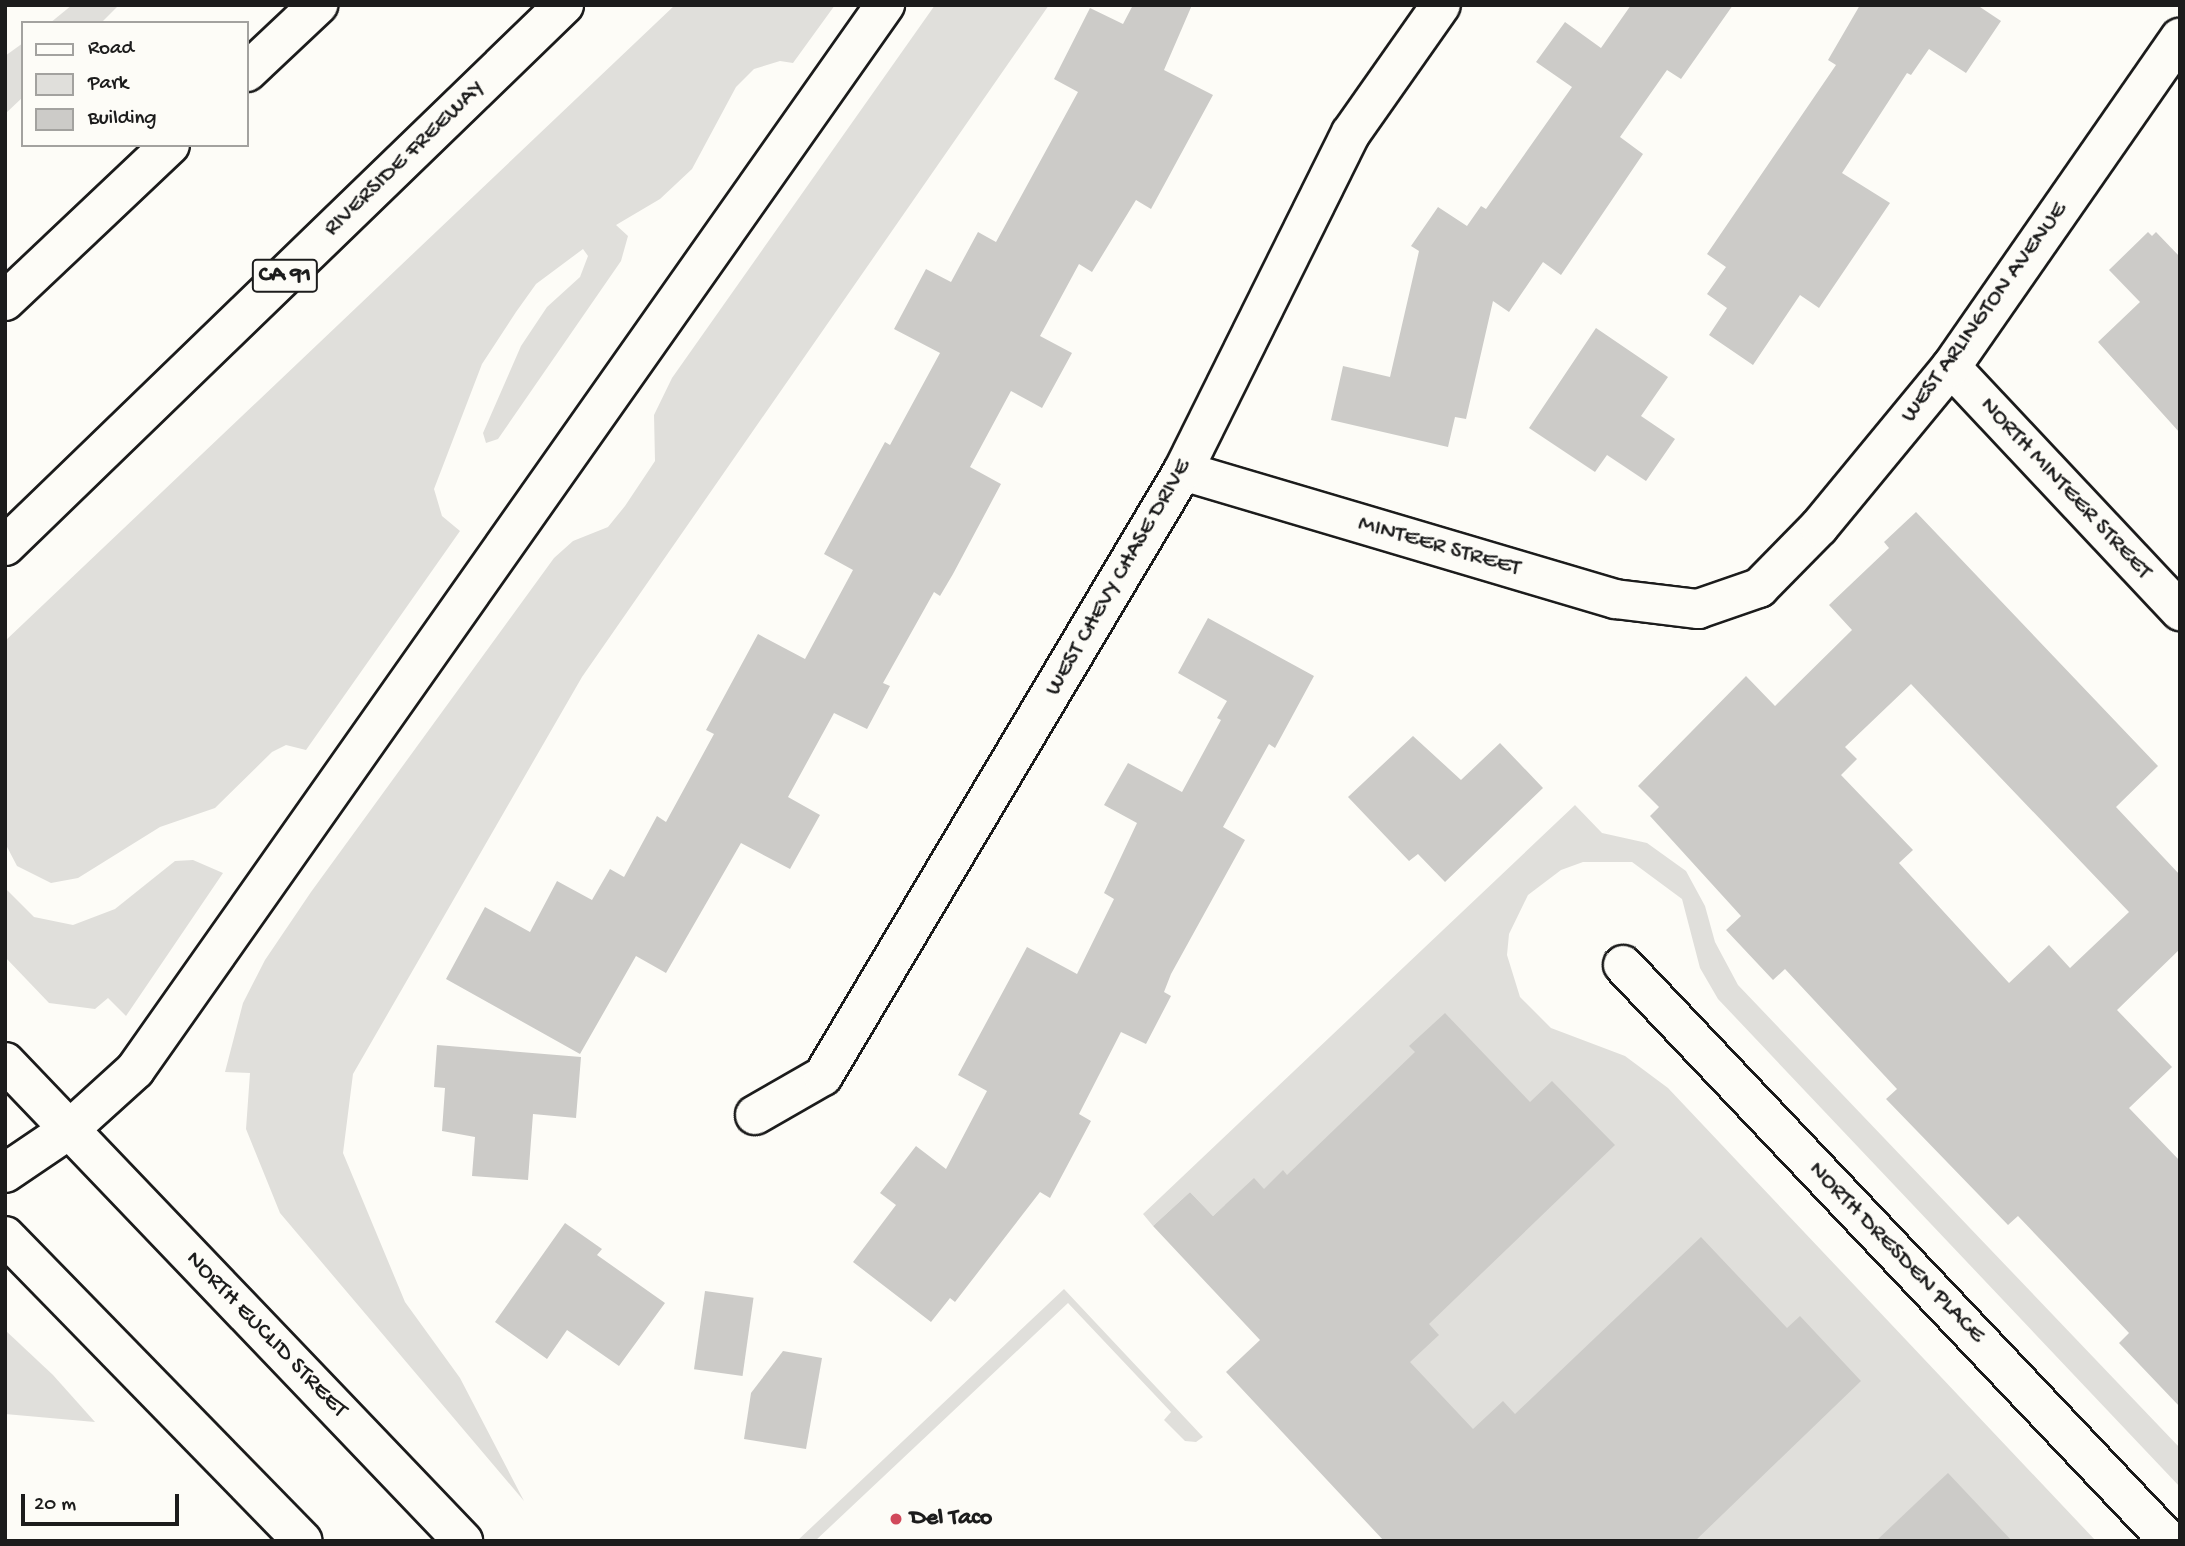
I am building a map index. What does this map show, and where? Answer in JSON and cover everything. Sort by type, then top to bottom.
[{"type":"main road","points":[[248,71],[318,5]]},
{"type":"main road","name":"RIVERSIDE FREEWAY","points":[[5,546],[564,5]]},
{"type":"main road","points":[[5,1173],[69,1129],[135,1070],[886,5]]},
{"type":"main road","name":"WEST CHEVY CHASE DRIVE","points":[[755,1115],[823,1076],[1183,471],[1351,133],[1441,5]]},
{"type":"main road","name":"WEST ARLINGTON AVENUE","points":[[1698,609],[1759,588],[1819,527],[1951,367],[2180,38]]},
{"type":"main road","points":[[5,301],[168,147]]},
{"type":"main road","name":"NORTH MINTEER STREET","points":[[1951,367],[2180,611]]},
{"type":"main road","name":"MINTEER STREET","points":[[1183,471],[1615,599],[1698,609]]},
{"type":"main road","name":"NORTH DRESDEN PLACE","points":[[1623,965],[2169,1541]]},
{"type":"main road","name":"NORTH EUCLID STREET","points":[[5,1062],[463,1541]]},
{"type":"main road","points":[[5,1236],[303,1541]]},
{"type":"green space","points":[[72,5],[119,5],[103,21],[52,21]]},
{"type":"green space","points":[[675,5],[835,5],[793,63],[780,61],[754,69],[736,87],[692,169],[660,199],[616,225],[628,236],[621,261],[498,439],[486,443],[483,433],[521,346],[547,307],[580,277],[588,256],[583,249],[536,284],[516,312],[482,364],[434,489],[442,516],[460,531],[306,750],[286,745],[272,752],[215,808],[160,827],[78,878],[51,883],[17,866],[5,843],[5,641]]},
{"type":"green space","points":[[935,5],[1049,5],[582,677],[353,1074],[343,1153],[405,1302],[460,1378],[524,1501],[280,1213],[246,1129],[250,1073],[225,1072],[243,1003],[265,960],[311,892],[554,558],[573,541],[608,527],[625,506],[655,461],[654,415],[672,378]]},
{"type":"green space","points":[[21,44],[21,99],[5,114],[5,56]]},
{"type":"green space","points":[[1575,805],[1602,833],[1647,843],[1686,871],[1705,906],[1715,942],[1738,985],[2180,1448],[2180,1487],[1718,999],[1700,968],[1682,899],[1632,862],[1583,862],[1561,870],[1528,895],[1509,934],[1507,955],[1520,997],[1551,1028],[1625,1056],[1668,1088],[2096,1541],[1579,1541],[1225,1205],[1213,1216],[1190,1192],[1153,1226],[1143,1214]]},
{"type":"green space","points":[[193,860],[223,873],[126,1016],[108,998],[95,1009],[49,1003],[5,957],[5,888],[34,917],[73,925],[115,909],[175,861]]},
{"type":"green space","points":[[1064,1289],[1203,1437],[1196,1442],[1185,1441],[1164,1420],[1171,1412],[1068,1303],[815,1541],[797,1541]]},
{"type":"green space","points":[[5,1330],[53,1375],[95,1422],[5,1414]]},
{"type":"building","points":[[1133,5],[1192,5],[1164,70],[1213,95],[1151,209],[1136,200],[1092,272],[1079,264],[1040,336],[1072,353],[1042,408],[1011,391],[970,467],[1001,484],[953,574],[940,596],[934,592],[883,683],[890,686],[867,729],[834,713],[788,797],[820,815],[790,869],[741,843],[666,973],[636,956],[580,1054],[446,979],[485,907],[530,932],[557,881],[592,900],[610,869],[624,877],[657,816],[666,822],[714,734],[706,730],[758,634],[805,659],[853,570],[824,554],[885,442],[890,445],[940,353],[894,329],[926,269],[951,282],[978,232],[996,242],[1078,92],[1054,79],[1090,8],[1123,24]]},
{"type":"building","points":[[1631,5],[1733,5],[1681,79],[1667,70],[1620,137],[1643,154],[1561,275],[1543,262],[1509,312],[1493,301],[1466,419],[1455,417],[1448,447],[1331,420],[1343,366],[1390,377],[1419,251],[1411,246],[1438,207],[1467,226],[1481,206],[1486,209],[1572,87],[1536,62],[1565,22],[1601,48]]},
{"type":"building","points":[[1860,5],[1977,5],[2001,21],[1966,73],[1929,49],[1911,75],[1907,73],[1842,173],[1890,203],[1819,308],[1800,295],[1753,365],[1709,335],[1727,308],[1707,294],[1726,267],[1707,254],[1836,65],[1828,60]]},
{"type":"building","points":[[2148,232],[2152,236],[2156,232],[2180,257],[2180,433],[2098,342],[2140,302],[2109,270]]},
{"type":"building","points":[[1596,328],[1668,377],[1641,416],[1675,439],[1646,481],[1607,455],[1595,472],[1529,428]]},
{"type":"building","points":[[1916,512],[2158,766],[2116,807],[2180,875],[2180,949],[2117,1010],[2172,1067],[2129,1108],[2180,1161],[2180,1407],[2119,1343],[2129,1333],[2018,1216],[2008,1225],[1886,1099],[1897,1089],[1785,969],[1773,980],[1726,930],[1741,916],[1650,816],[1659,807],[1638,786],[1746,676],[1775,706],[1852,630],[1829,605],[1889,548],[1884,542]],"holes":[[[1911,684],[2129,912],[2070,968],[2049,945],[2009,983],[1899,863],[1913,850],[1841,775],[1857,759],[1845,747]]]},
{"type":"building","points":[[1208,618],[1314,676],[1275,748],[1269,744],[1223,827],[1245,840],[1171,974],[1164,992],[1171,996],[1146,1044],[1121,1032],[1079,1114],[1091,1121],[1050,1198],[1040,1192],[955,1302],[950,1298],[931,1322],[853,1262],[896,1205],[880,1193],[916,1146],[946,1169],[987,1091],[958,1075],[1027,947],[1077,974],[1114,899],[1104,893],[1137,823],[1104,805],[1128,763],[1182,792],[1221,720],[1217,718],[1227,701],[1178,673]]},
{"type":"building","points":[[1413,736],[1461,780],[1500,743],[1543,788],[1445,882],[1418,854],[1409,861],[1348,797]]},
{"type":"building","points":[[1445,1013],[1530,1102],[1552,1081],[1615,1145],[1429,1324],[1439,1335],[1410,1362],[1473,1429],[1503,1401],[1515,1414],[1701,1237],[1787,1328],[1800,1316],[1861,1381],[1695,1541],[1384,1541],[1226,1372],[1260,1340],[1153,1226],[1190,1192],[1213,1216],[1254,1178],[1264,1189],[1283,1170],[1287,1175],[1415,1052],[1409,1046]]},
{"type":"building","points":[[437,1045],[581,1057],[576,1118],[533,1114],[528,1180],[472,1176],[475,1137],[442,1131],[445,1088],[434,1087]]},
{"type":"building","points":[[565,1223],[602,1249],[597,1255],[665,1303],[619,1366],[567,1330],[547,1359],[495,1322]]},
{"type":"building","points":[[705,1291],[754,1298],[743,1376],[694,1369]]},
{"type":"building","points":[[783,1351],[822,1358],[806,1449],[744,1439],[751,1393]]},
{"type":"building","points":[[1948,1473],[2012,1541],[1876,1541],[1934,1486]]},
{"type":"place","name":"Del Taco","points":[[896,1519]]}]
